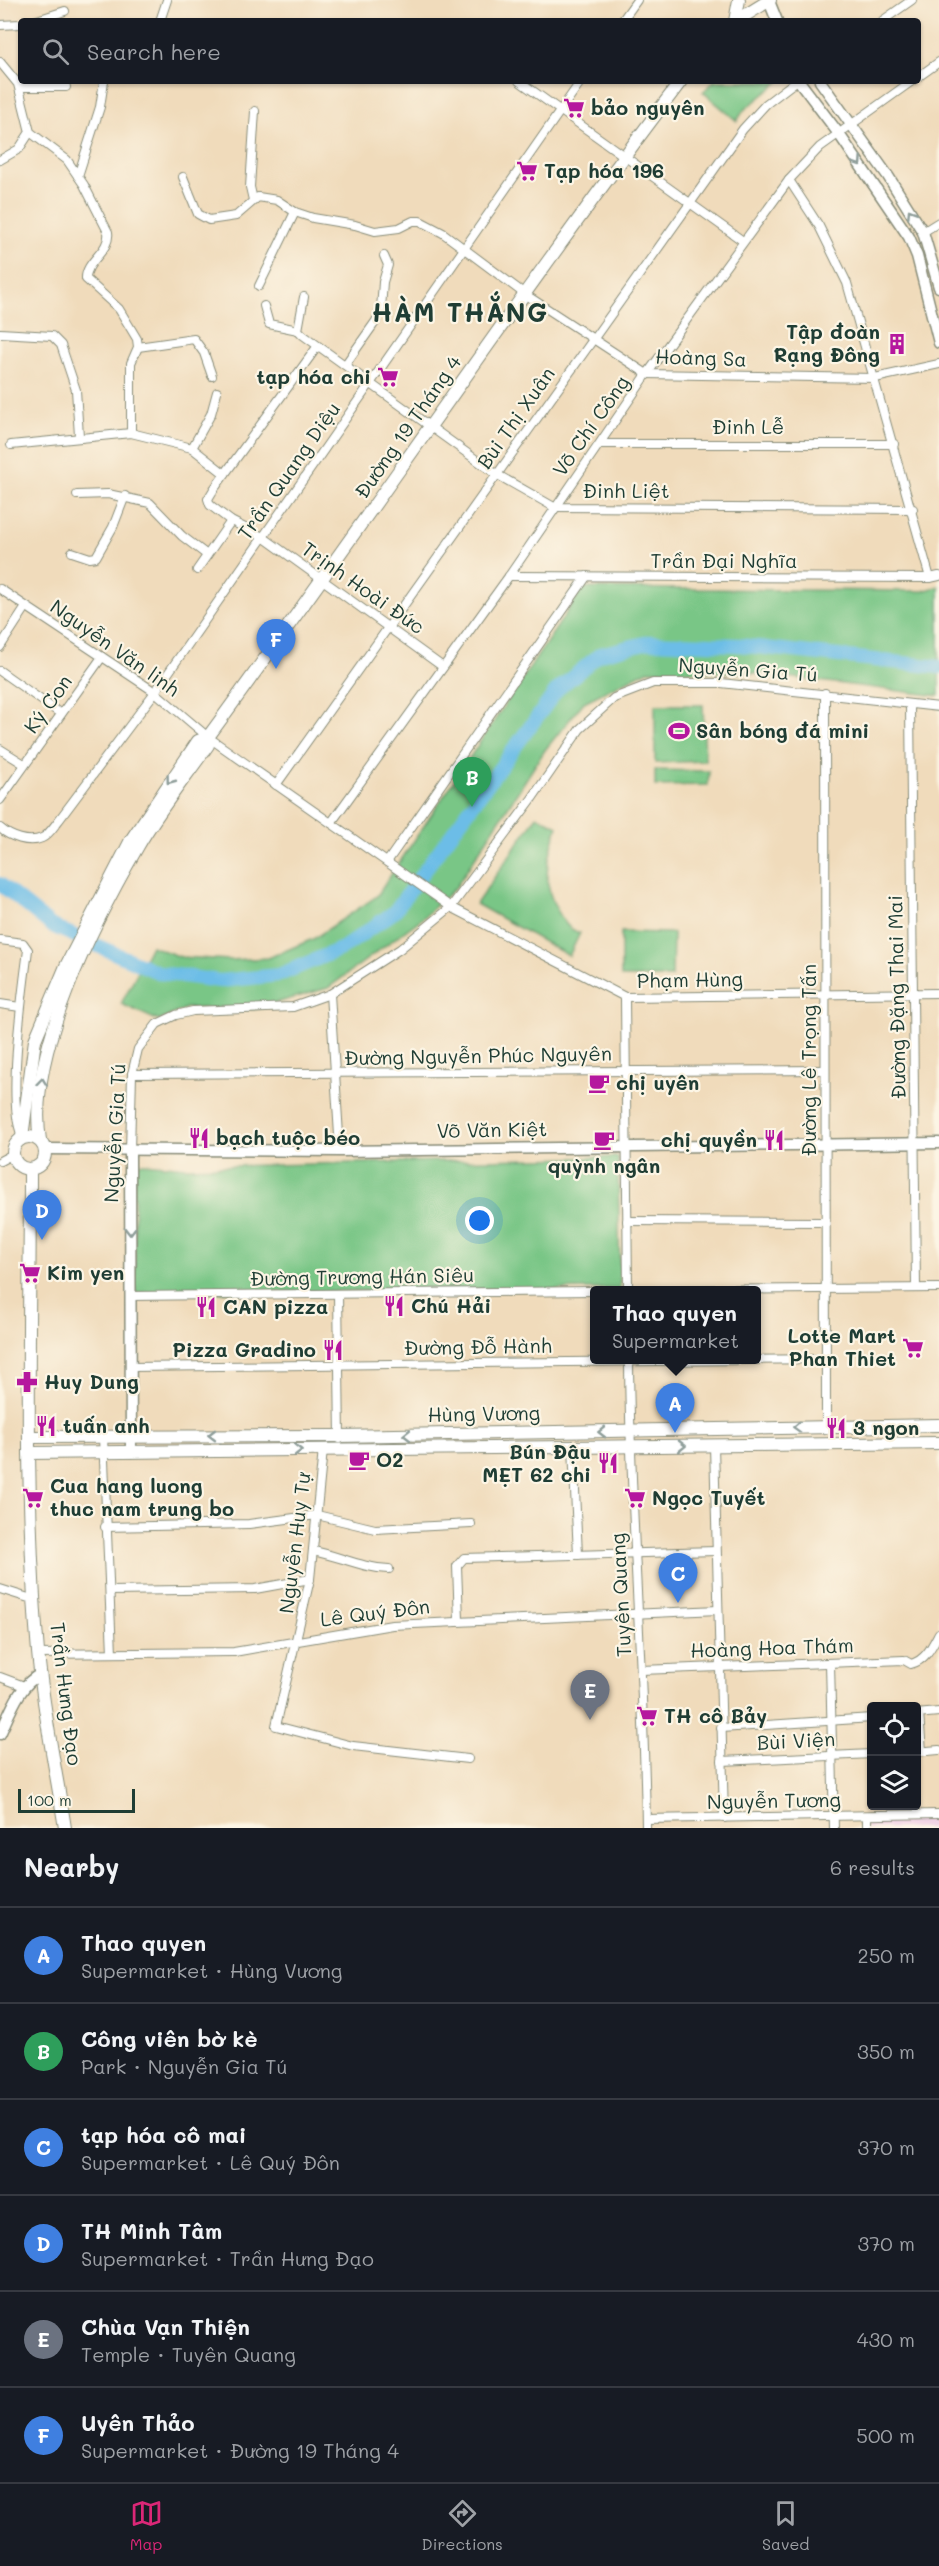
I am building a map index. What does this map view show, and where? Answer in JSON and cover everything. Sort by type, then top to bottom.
[{"type":"main road","points":[[736,18],[739,0]]},
{"type":"main road","points":[[740,18],[769,0]]},
{"type":"main road","name":"Đường 19 Tháng 4","points":[[72,966],[100,908],[139,844],[208,745],[208,737],[323,580],[623,157],[679,84]]},
{"type":"main road","points":[[72,966],[49,1040],[37,1124],[43,1144],[41,1165],[30,1169],[20,1166],[13,1154],[16,1143],[22,1137],[35,1040],[72,966]]},
{"type":"main road","points":[[22,1137],[43,1144]]},
{"type":"main road","name":"Trần Hưng Đạo","points":[[30,1169],[29,1453],[35,1600],[40,1674],[65,1828]]},
{"type":"main road","name":"Hùng Vương","points":[[29,1437],[340,1436],[939,1425]]},
{"type":"main road","name":"Hùng Vương","points":[[29,1453],[939,1443]]},
{"type":"street","points":[[161,18],[168,0]]},
{"type":"street","points":[[624,18],[637,0]]},
{"type":"street","points":[[769,0],[776,18]]},
{"type":"street","points":[[886,18],[912,0]]},
{"type":"street","points":[[43,18],[65,11]]},
{"type":"street","points":[[0,25],[18,24]]},
{"type":"street","points":[[0,62],[20,87],[30,132],[39,141],[60,153],[78,176],[109,236],[87,270],[86,279],[124,315],[133,329],[138,347],[130,363],[131,433]]},
{"type":"street","points":[[921,75],[939,62]]},
{"type":"street","points":[[78,176],[100,107],[104,84]]},
{"type":"street","points":[[523,84],[743,241]]},
{"type":"street","name":"Trần Quang Diệu","points":[[0,828],[18,838],[36,839],[46,835],[155,692],[579,84]]},
{"type":"street","name":"Bùi Thị Xuân","points":[[276,785],[689,202],[758,112],[794,84]]},
{"type":"street","points":[[800,84],[839,134],[909,237],[917,256],[939,343]]},
{"type":"street","points":[[822,84],[852,124],[923,232],[939,286]]},
{"type":"street","name":"Võ Chí Công","points":[[331,824],[509,576],[647,374],[789,180],[803,163],[908,84]]},
{"type":"street","points":[[20,87],[66,87]]},
{"type":"street","points":[[183,177],[198,214],[209,220],[236,216],[252,200],[250,187],[255,111]]},
{"type":"street","points":[[0,160],[19,149],[30,132]]},
{"type":"street","points":[[789,180],[839,262],[935,577]]},
{"type":"street","name":"Hoàng Sa","points":[[252,200],[258,197],[272,199],[286,204],[295,212],[375,231],[399,228],[417,220],[443,233],[526,295],[594,337],[647,374],[875,378],[939,364]]},
{"type":"street","points":[[259,286],[295,212]]},
{"type":"street","points":[[923,232],[939,222]]},
{"type":"street","points":[[345,365],[376,321],[381,309],[383,282],[388,265],[384,256]]},
{"type":"street","points":[[264,306],[269,324],[298,330],[304,297]]},
{"type":"street","name":"Đinh Liệt","points":[[298,330],[317,347],[496,474],[554,507],[913,509]]},
{"type":"street","points":[[0,333],[52,336],[61,345],[78,398],[79,436]]},
{"type":"street","points":[[138,347],[194,339],[204,352],[212,375]]},
{"type":"street","points":[[11,445],[79,436],[131,433],[192,448],[225,474],[317,347]]},
{"type":"street","points":[[192,448],[211,414],[218,392]]},
{"type":"street","name":"Đinh Lễ","points":[[601,444],[894,444]]},
{"type":"street","name":"Trịnh Hoài Đức","points":[[225,474],[208,499],[210,505],[231,521],[263,537],[443,667]]},
{"type":"street","points":[[77,495],[125,496],[155,506],[182,536],[207,555]]},
{"type":"street","points":[[72,552],[90,558],[96,557],[113,527],[125,496]]},
{"type":"street","points":[[197,570],[231,521]]},
{"type":"street","name":"Trần Đại Nghĩa","points":[[509,576],[935,577]]},
{"type":"street","points":[[208,737],[387,862],[586,576]]},
{"type":"street","name":"Nguyễn Văn linh","points":[[0,590],[155,692],[208,737]]},
{"type":"street","points":[[0,647],[26,607]]},
{"type":"street","name":"Ký Con","points":[[0,800],[102,657]]},
{"type":"street","points":[[0,670],[61,714]]},
{"type":"street","name":"Nguyễn Gia Tú","points":[[131,1452],[132,1074],[138,1049],[147,1033],[157,1024],[193,1011],[293,1007],[330,994],[400,949],[451,907],[531,800],[580,729],[614,698],[653,683],[722,683],[939,707]]},
{"type":"street","name":"Đường Lê Trọng Tấn","points":[[825,693],[826,1426]]},
{"type":"street","name":"Đường Đặng Thai Mai","points":[[910,705],[916,1288]]},
{"type":"street","points":[[0,749],[24,764]]},
{"type":"street","name":"Phạm Hùng","points":[[387,862],[451,907],[625,997],[939,993]]},
{"type":"street","points":[[0,940],[23,943],[28,950],[21,1007],[16,1122],[22,1137]]},
{"type":"street","points":[[330,994],[337,1074],[340,1151]]},
{"type":"street","points":[[625,997],[628,1286]]},
{"type":"street","points":[[0,1004],[21,1007]]},
{"type":"street","name":"Đường Nguyễn Phúc Nguyên","points":[[132,1074],[825,1070]]},
{"type":"street","name":"Võ Văn Kiệt","points":[[43,1144],[130,1151],[340,1151],[939,1143]]},
{"type":"street","points":[[0,1161],[13,1154]]},
{"type":"street","points":[[627,1221],[825,1222]]},
{"type":"street","points":[[761,1289],[939,1288]]},
{"type":"street","name":"Đường Trương Hán Siêu","points":[[130,1296],[590,1291]]},
{"type":"street","points":[[338,1294],[340,1450]]},
{"type":"street","name":"Đường Đỗ Hành","points":[[761,1360],[826,1359]]},
{"type":"street","name":"Đường Đỗ Hành","points":[[130,1367],[590,1362]]},
{"type":"street","name":"Tuyên Quang","points":[[629,1364],[629,1446],[640,1614],[646,1824]]},
{"type":"street","points":[[103,1436],[111,1653]]},
{"type":"street","points":[[714,1445],[722,1728],[721,1818],[717,1828]]},
{"type":"street","points":[[573,1447],[578,1555]]},
{"type":"street","name":"Nguyễn Huy Tự","points":[[323,1450],[310,1579],[298,1640],[276,1726],[352,1746],[468,1759]]},
{"type":"street","points":[[105,1527],[249,1524],[317,1515],[375,1528],[471,1524]]},
{"type":"street","points":[[313,1551],[368,1567],[389,1569]]},
{"type":"street","points":[[459,1620],[458,1566],[460,1560],[716,1551]]},
{"type":"street","points":[[110,1591],[255,1589],[310,1579]]},
{"type":"street","points":[[0,1589],[35,1600]]},
{"type":"street","name":"Lê Quý Đôn","points":[[38,1653],[234,1652],[373,1627],[459,1620],[718,1610]]},
{"type":"street","name":"Hoàng Hoa Thám","points":[[641,1670],[904,1660],[911,1664],[922,1659],[939,1633]]},
{"type":"street","points":[[830,1663],[834,1828]]},
{"type":"street","points":[[1,1732],[24,1686],[30,1679],[40,1674]]},
{"type":"street","points":[[0,1677],[24,1686]]},
{"type":"street","points":[[921,1714],[939,1712]]},
{"type":"street","points":[[722,1728],[867,1718]]},
{"type":"street","points":[[921,1751],[939,1750]]},
{"type":"street","name":"Bùi Viện","points":[[722,1761],[867,1754]]},
{"type":"street","points":[[867,1828],[872,1810]]},
{"type":"street","name":"Nguyễn Tương","points":[[646,1824],[721,1818],[939,1814]]},
{"type":"shaded area","points":[[939,1817],[939,1828],[866,1828],[866,1819]]},
{"type":"green space","points":[[711,84],[776,84],[744,110],[737,121],[703,92]]},
{"type":"green space","points":[[939,586],[939,696],[754,673],[648,670],[584,702],[545,750],[456,887],[424,917],[328,988],[255,1009],[186,1008],[159,1021],[121,1004],[151,946],[181,957],[230,960],[268,958],[313,939],[377,896],[583,588],[923,591]]},
{"type":"green space","name":"Sân bóng đá mini","points":[[655,705],[703,705],[705,761],[655,763]]},
{"type":"green space","points":[[655,770],[709,771],[708,785],[655,786]]},
{"type":"green space","points":[[537,816],[558,826],[547,871],[554,904],[566,924],[580,933],[569,956],[476,904]]},
{"type":"green space","points":[[621,932],[673,933],[672,977],[621,977]]},
{"type":"green space","points":[[618,1157],[620,1286],[590,1286],[590,1289],[135,1293],[134,1162],[187,1167]]},
{"type":"waterway","points":[[0,884],[52,926],[160,973],[220,981],[279,975],[343,948],[394,912],[557,690],[600,654],[649,642],[738,645],[939,667]]},
{"type":"place","name":"bảo nguyên","points":[[574,108]]},
{"type":"place","name":"Tạp hóa 196","points":[[527,171]]},
{"type":"place","name":"Tập đoàn Rạng Đông","points":[[897,344]]},
{"type":"place","name":"tạp hóa chi","points":[[388,377]]},
{"type":"place","name":"Uyên Thảo","points":[[276,669]]},
{"type":"place","name":"Sân bóng đá mini","points":[[679,731]]},
{"type":"place","name":"Công viên bờ kè","points":[[472,807]]},
{"type":"place","name":"chị uyên","points":[[599,1083]]},
{"type":"place","name":"bạch tuộc béo","points":[[199,1138]]},
{"type":"place","name":"quỳnh ngân","points":[[604,1140]]},
{"type":"place","name":"chị quyền","points":[[774,1140]]},
{"type":"place","name":"TH Minh Tâm","points":[[42,1240]]},
{"type":"place","name":"Kim yen","points":[[30,1273]]},
{"type":"place","name":"Chú Hải","points":[[394,1306]]},
{"type":"place","name":"CAN pizza","points":[[206,1307]]},
{"type":"place","name":"Lotte Mart Phan Thiet","points":[[913,1348]]},
{"type":"place","name":"Pizza Gradino","points":[[333,1350]]},
{"type":"place","name":"Huy Dung","points":[[27,1382]]},
{"type":"place","name":"tuấn anh","points":[[46,1426]]},
{"type":"place","name":"3 ngon","points":[[836,1428]]},
{"type":"place","name":"Thao quyen","points":[[675,1433]]},
{"type":"place","name":"O2","points":[[359,1460]]},
{"type":"place","name":"Bún Đậu MẸT 62 chi","points":[[608,1463]]},
{"type":"place","name":"Cua hang luong thuc nam trung bo","points":[[33,1498]]},
{"type":"place","name":"Ngọc Tuyết","points":[[635,1498]]},
{"type":"place","name":"tạp hóa cô mai","points":[[678,1603]]},
{"type":"place","name":"TH cô Bảy","points":[[647,1716]]},
{"type":"place","name":"Chùa Vạn Thiện","points":[[590,1720]]},
{"type":"district","name":"HÀM THẮNG","points":[[460,313]]}]
